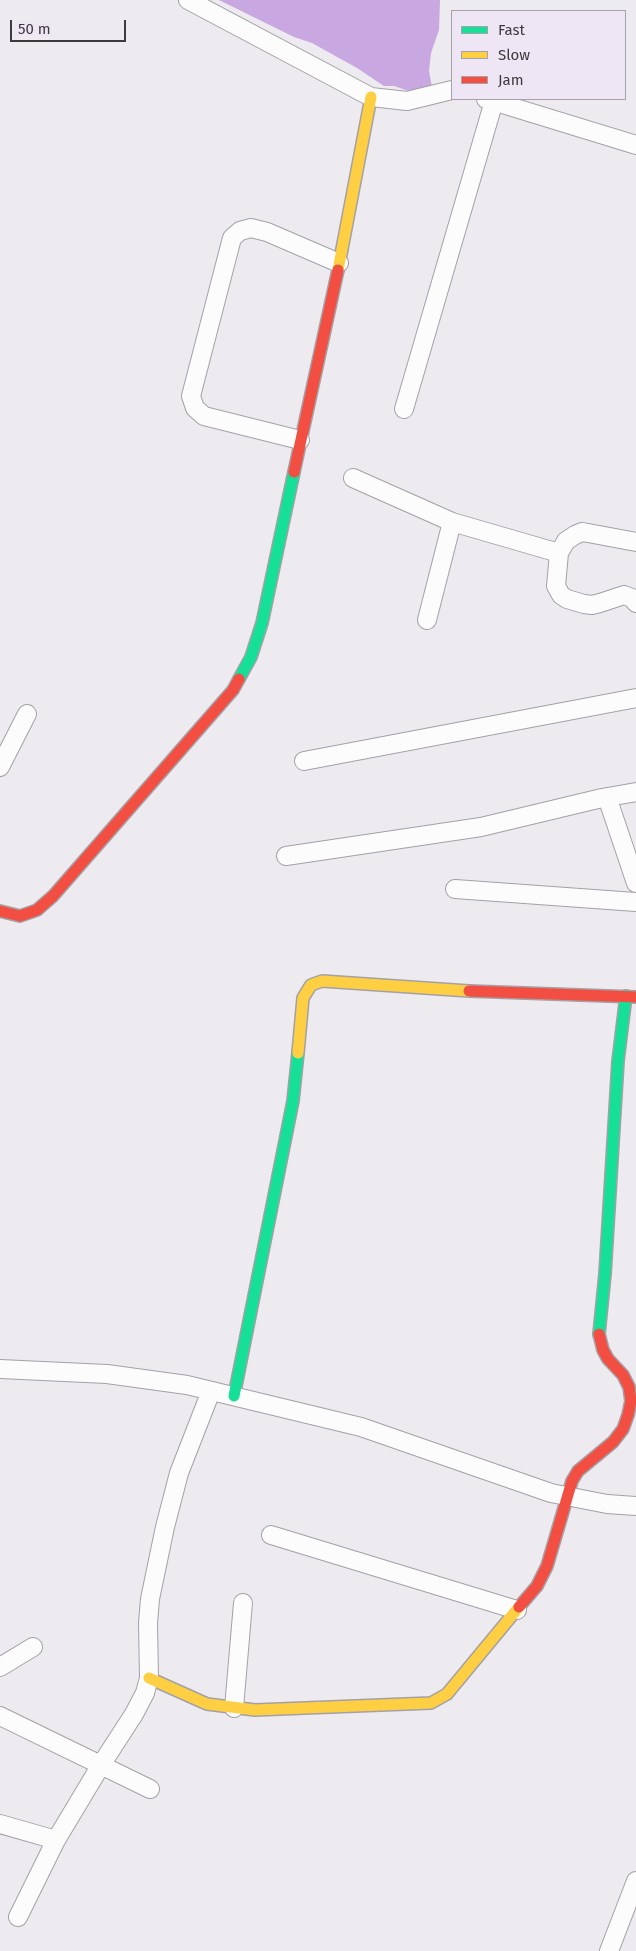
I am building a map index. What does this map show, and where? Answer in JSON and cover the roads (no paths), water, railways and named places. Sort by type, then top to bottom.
[{"type":"street","points":[[188,0],[372,98],[407,101],[451,90]]},
{"type":"street","points":[[0,911],[20,916],[36,910],[53,896],[233,690],[251,657],[262,623],[339,263],[372,98]]},
{"type":"street","points":[[404,409],[490,100],[636,145]]},
{"type":"street","points":[[300,440],[204,416],[195,408],[191,396],[232,238],[240,231],[251,228],[266,232],[339,263]]},
{"type":"street","points":[[353,478],[452,522],[559,553]]},
{"type":"street","points":[[427,620],[452,522]]},
{"type":"street","points":[[636,542],[582,532],[566,541],[559,553],[556,586],[561,595],[567,599],[592,605],[624,595],[632,598],[636,603]]},
{"type":"street","points":[[304,761],[636,698]]},
{"type":"street","points":[[0,767],[27,714]]},
{"type":"street","points":[[286,856],[481,827],[607,797],[636,792]]},
{"type":"street","points":[[607,797],[636,883]]},
{"type":"street","points":[[455,889],[636,902]]},
{"type":"street","points":[[149,1678],[207,1704],[255,1710],[431,1703],[448,1694],[537,1586],[547,1566],[572,1481],[578,1472],[612,1442],[623,1429],[631,1401],[629,1387],[623,1375],[608,1359],[599,1336],[618,1061],[631,996],[430,989],[322,981],[311,985],[303,998],[293,1101],[234,1396]]},
{"type":"street","points":[[0,1369],[129,1376],[211,1391],[360,1427],[551,1493],[607,1504],[636,1506]]},
{"type":"street","points":[[18,1917],[56,1840],[145,1693],[149,1678],[148,1623],[150,1599],[164,1527],[179,1473],[211,1391]]},
{"type":"street","points":[[271,1535],[517,1610]]},
{"type":"street","points":[[234,1708],[242,1603]]},
{"type":"street","points":[[0,1667],[33,1647]]},
{"type":"street","points":[[0,1716],[150,1789]]},
{"type":"street","points":[[0,1824],[56,1840]]},
{"type":"street","points":[[609,1951],[636,1881]]}]
